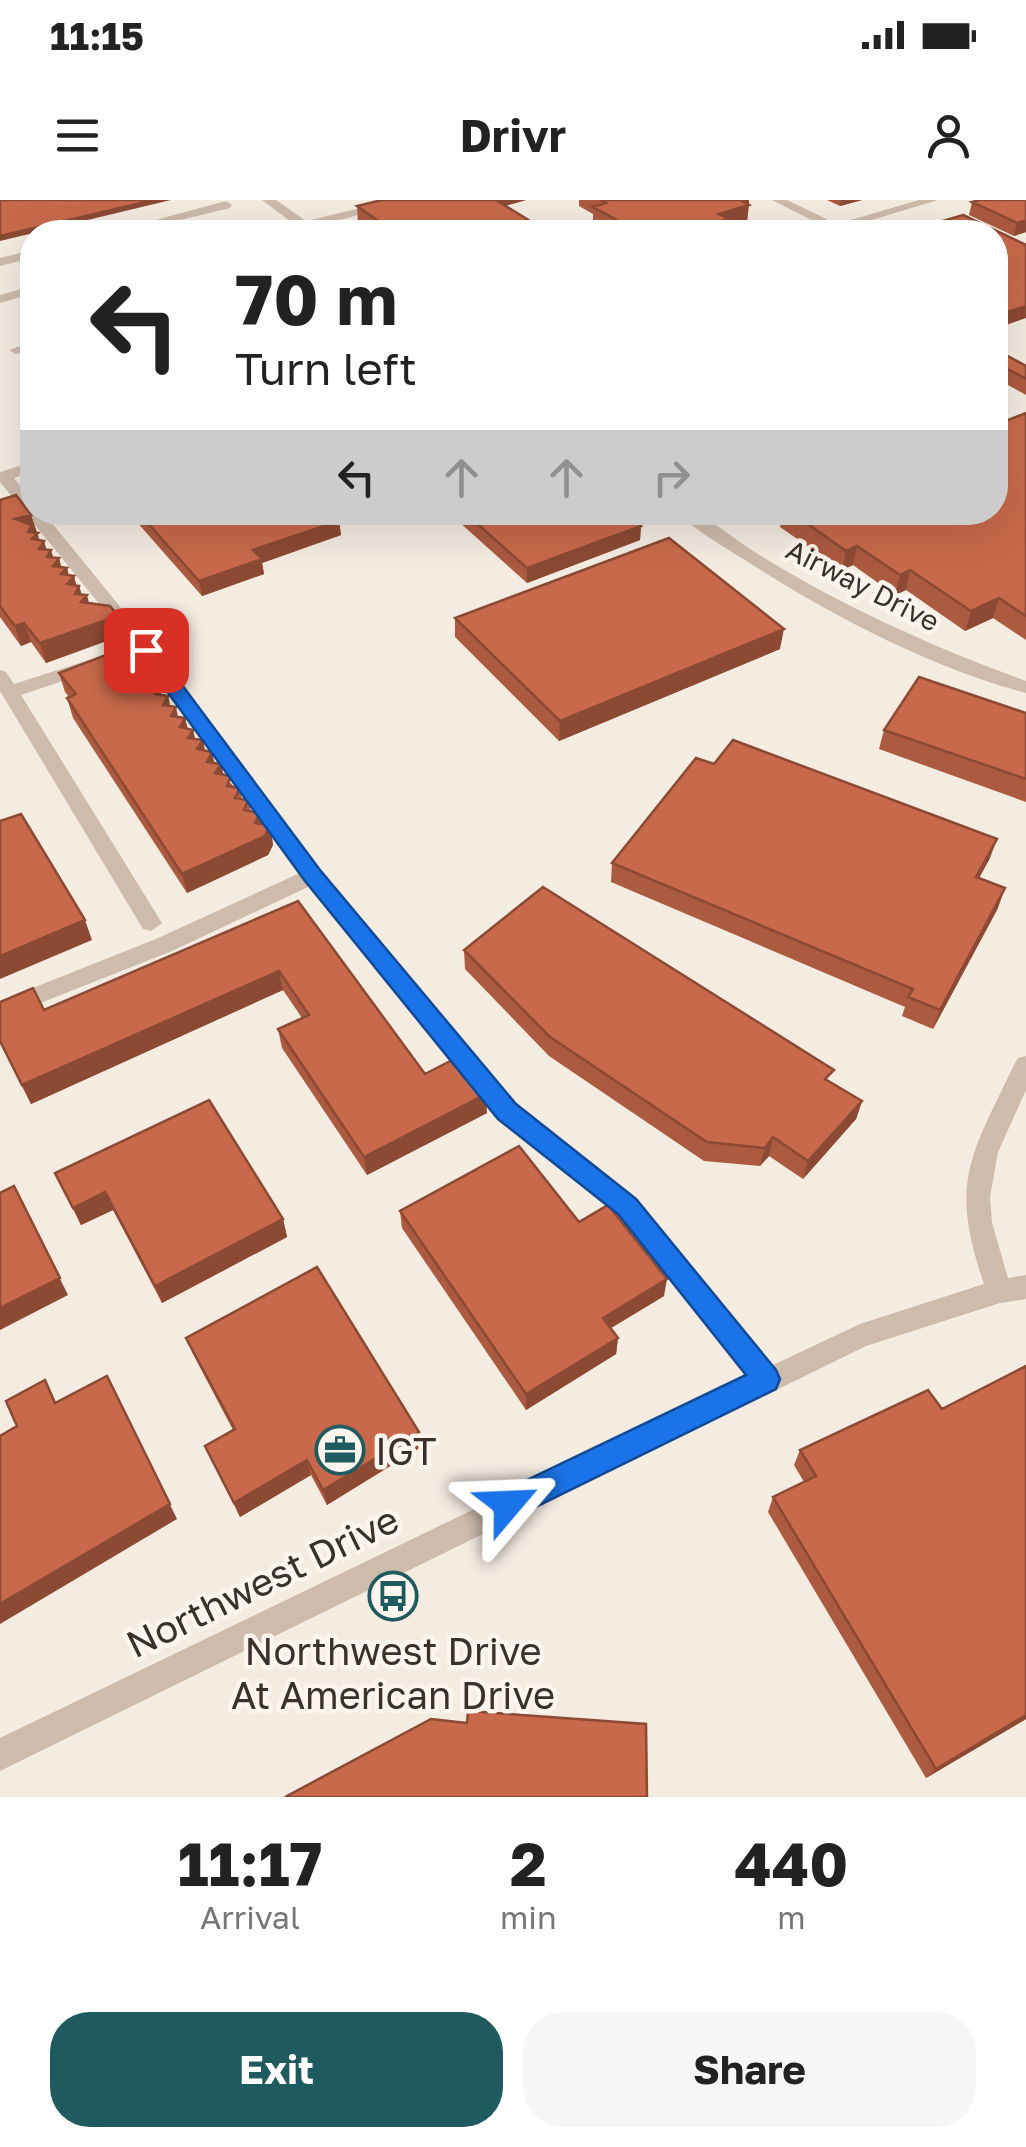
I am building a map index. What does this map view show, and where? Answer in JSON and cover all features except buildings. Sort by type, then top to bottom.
[{"type":"street","points":[[165,220],[226,205],[220,200]]},
{"type":"street","points":[[268,200],[296,220]]},
{"type":"street","points":[[340,220],[409,200]]},
{"type":"street","points":[[778,200],[819,220]]},
{"type":"street","points":[[863,220],[932,200]]},
{"type":"street","points":[[16,350],[20,349]]},
{"type":"street","points":[[2,477],[20,497]]},
{"type":"street","points":[[42,525],[128,653],[507,1112],[627,1206],[766,1379]]},
{"type":"street","name":"Airway Drive","points":[[706,525],[837,608],[926,651],[1026,687]]},
{"type":"street","points":[[128,653],[5,684],[151,923]]},
{"type":"street","points":[[0,1010],[164,944],[313,876]]},
{"type":"street","name":"Northwest Drive","points":[[0,1756],[766,1379],[860,1336],[1013,1289],[976,1224],[974,1191],[979,1167],[1026,1065]]},
{"type":"place","name":"IGT","points":[[340,1450]]},
{"type":"place","name":"Northwest Drive At American Drive","points":[[393,1596]]},
{"type":"route","points":[[146,650],[313,876],[507,1112],[627,1206],[766,1379],[508,1504]]}]
